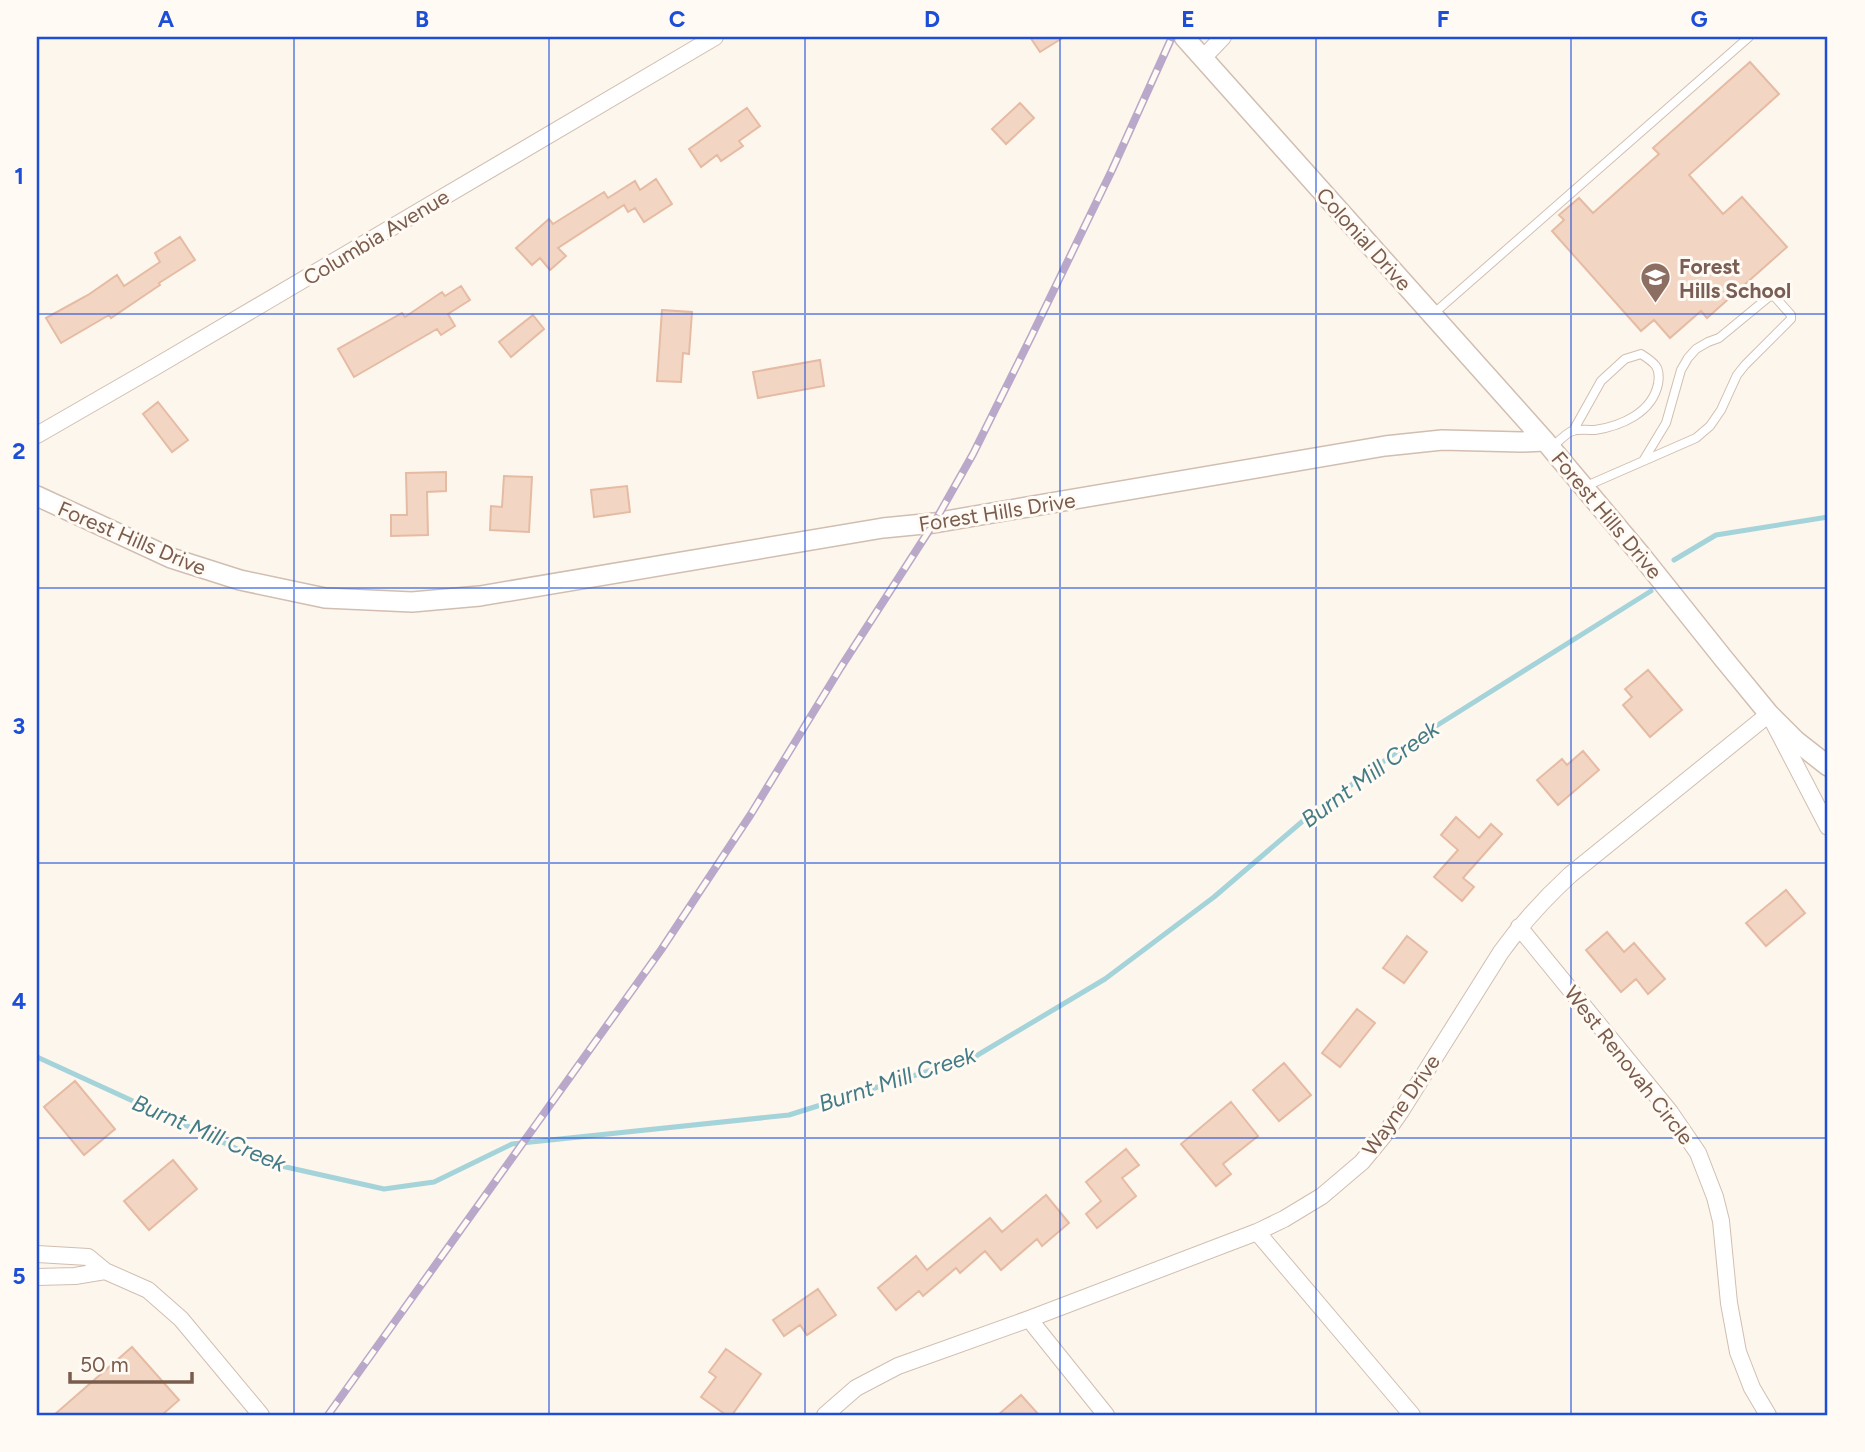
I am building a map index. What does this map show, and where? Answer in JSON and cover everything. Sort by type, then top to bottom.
[{"type":"street","name":"Columbia Avenue","points":[[37,435],[715,37]]},
{"type":"street","name":"Colonial Drive","points":[[1184,37],[1548,445]]},
{"type":"street","points":[[1203,58],[1223,37]]},
{"type":"street","name":"Forest Hills Drive","points":[[37,496],[171,558],[240,580],[325,597],[412,602],[480,596],[883,528],[934,523],[1385,446],[1442,440],[1548,445],[1769,714],[1796,741],[1828,766]]},
{"type":"street","points":[[1769,714],[1828,827]]},
{"type":"street","name":"Wayne Drive","points":[[825,1415],[856,1388],[898,1366],[1030,1319],[1257,1232],[1322,1196],[1362,1161],[1385,1134],[1502,952],[1542,901],[1570,875],[1769,714]]},
{"type":"street","name":"West Renovah Circle","points":[[1519,928],[1670,1112],[1698,1153],[1716,1197],[1721,1221],[1729,1303],[1738,1352],[1752,1388],[1768,1415]]},
{"type":"street","points":[[1257,1232],[1412,1415]]},
{"type":"street","points":[[37,1254],[88,1257],[106,1271],[148,1290],[181,1319],[261,1415]]},
{"type":"street","points":[[37,1277],[75,1276],[106,1271]]},
{"type":"street","points":[[1030,1319],[1106,1415]]},
{"type":"lane","points":[[1432,315],[1749,37]]},
{"type":"lane","points":[[1584,487],[1696,438],[1710,426],[1721,410],[1737,375],[1791,319],[1791,315],[1774,297],[1770,296],[1719,338],[1696,349],[1688,358],[1681,370],[1666,423],[1643,461]]},
{"type":"lane","points":[[1548,445],[1573,431],[1611,427],[1630,420],[1657,391],[1660,374],[1654,362],[1641,355],[1625,359],[1601,380],[1573,431]]},
{"type":"building","points":[[1030,37],[1064,37],[1040,52]]},
{"type":"building","points":[[1750,62],[1779,94],[1689,175],[1723,214],[1742,197],[1787,247],[1707,318],[1701,311],[1670,338],[1654,320],[1641,331],[1552,231],[1564,220],[1559,215],[1579,198],[1593,213],[1659,154],[1653,148]]},
{"type":"building","points":[[1020,103],[1034,118],[1006,144],[992,129]]},
{"type":"building","points":[[747,108],[760,126],[739,141],[743,146],[721,161],[717,155],[701,167],[689,149]]},
{"type":"building","points":[[656,179],[672,204],[644,222],[635,208],[628,212],[624,205],[558,248],[566,256],[550,270],[540,258],[532,265],[516,248],[549,219],[553,224],[604,192],[608,198],[635,181],[640,190]]},
{"type":"building","points":[[180,237],[195,260],[111,318],[109,315],[61,343],[46,318],[117,275],[124,286],[160,262],[155,253]]},
{"type":"building","points":[[461,286],[470,300],[448,314],[455,326],[441,335],[437,329],[354,377],[338,349],[402,313],[405,317],[442,292],[445,296]]},
{"type":"building","points":[[662,310],[692,312],[689,354],[683,353],[681,382],[657,381]]},
{"type":"building","points":[[533,315],[544,329],[511,357],[499,342]]},
{"type":"building","points":[[820,360],[824,386],[758,398],[753,372]]},
{"type":"building","points":[[158,402],[188,440],[172,452],[143,414]]},
{"type":"building","points":[[446,472],[446,491],[427,492],[428,535],[391,536],[391,515],[407,515],[406,473]]},
{"type":"building","points":[[504,476],[532,477],[529,532],[490,530],[491,506],[502,507]]},
{"type":"building","points":[[627,486],[630,512],[594,517],[591,490]]},
{"type":"building","points":[[1648,670],[1682,710],[1650,737],[1623,705],[1632,697],[1625,689]]},
{"type":"building","points":[[1583,751],[1599,770],[1558,805],[1537,780],[1562,759],[1567,765]]},
{"type":"building","points":[[1456,817],[1479,838],[1491,824],[1502,834],[1463,878],[1474,887],[1462,901],[1434,877],[1458,850],[1441,835]]},
{"type":"building","points":[[1786,890],[1805,913],[1766,946],[1746,923]]},
{"type":"building","points":[[1607,932],[1624,952],[1634,943],[1665,979],[1648,994],[1636,979],[1621,992],[1586,950]]},
{"type":"building","points":[[1407,936],[1427,952],[1404,983],[1383,968]]},
{"type":"building","points":[[1357,1009],[1375,1023],[1340,1067],[1322,1053]]},
{"type":"building","points":[[1284,1063],[1311,1095],[1279,1121],[1253,1090]]},
{"type":"building","points":[[75,1081],[115,1129],[84,1155],[44,1107]]},
{"type":"building","points":[[1231,1102],[1258,1136],[1223,1164],[1231,1174],[1216,1186],[1181,1144]]},
{"type":"building","points":[[1126,1149],[1139,1165],[1122,1178],[1136,1196],[1097,1228],[1086,1214],[1101,1201],[1086,1182]]},
{"type":"building","points":[[173,1160],[197,1189],[149,1230],[124,1201]]},
{"type":"building","points":[[1046,1195],[1069,1223],[1042,1246],[1037,1239],[1001,1270],[985,1251],[960,1273],[956,1268],[923,1296],[919,1291],[896,1310],[878,1288],[916,1256],[927,1270],[990,1218],[1002,1232]]},
{"type":"building","points":[[818,1289],[836,1315],[807,1335],[800,1325],[784,1336],[773,1320]]},
{"type":"building","points":[[132,1347],[179,1400],[162,1415],[54,1415]]},
{"type":"building","points":[[726,1349],[761,1374],[732,1415],[726,1415],[701,1397],[716,1377],[709,1372]]},
{"type":"building","points":[[1021,1395],[1039,1415],[998,1415]]},
{"type":"waterway","name":"Burnt Mill Creek","points":[[1674,560],[1716,535],[1828,517]]},
{"type":"waterway","name":"Burnt Mill Creek","points":[[37,1057],[268,1163],[384,1189],[434,1182],[512,1144],[789,1115],[976,1056],[1105,979],[1214,897],[1311,814],[1409,743],[1651,591]]},
{"type":"railway","points":[[328,1415],[661,950],[751,814],[934,523],[973,454],[1032,335],[1112,170],[1172,37]]},
{"type":"place","name":"Forest Hills School","points":[[1656,305]]}]
